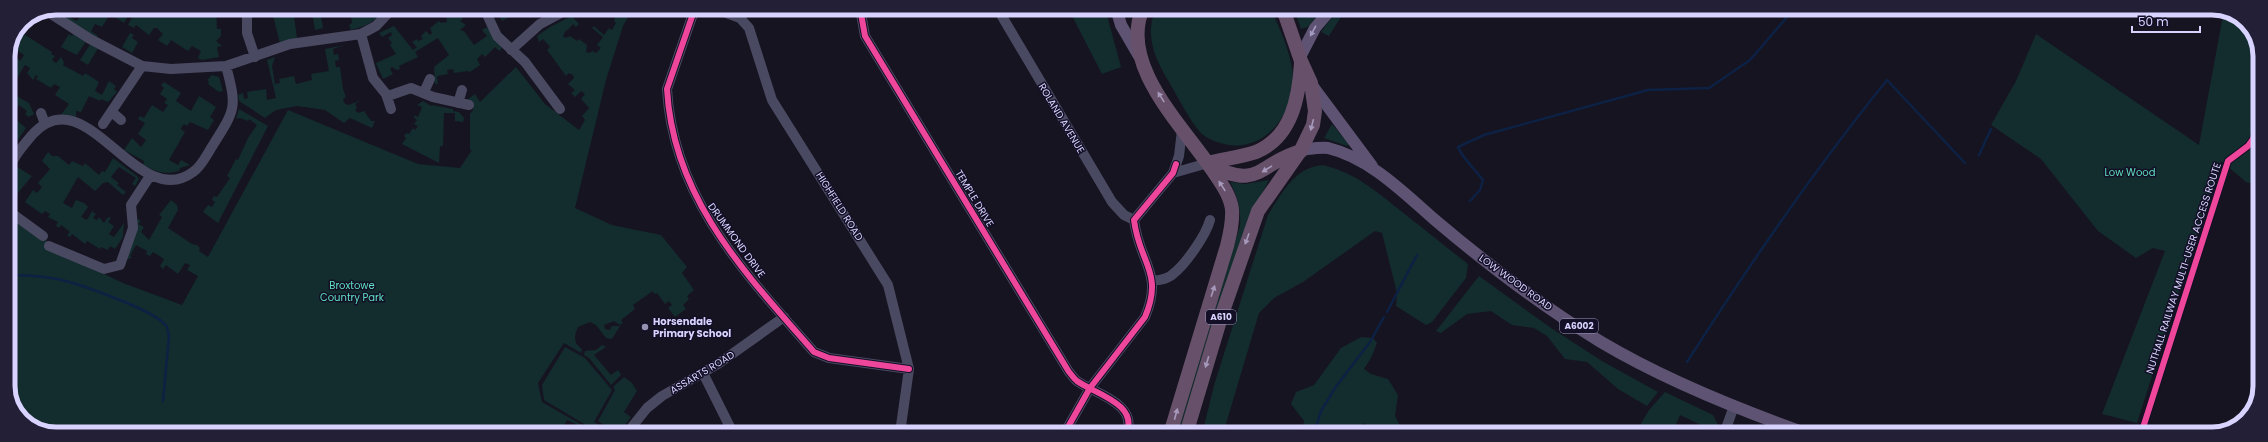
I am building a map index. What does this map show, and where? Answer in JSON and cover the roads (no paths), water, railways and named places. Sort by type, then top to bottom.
[{"type":"highway","points":[[1142,15],[1137,30],[1139,56],[1144,69],[1182,130],[1196,146],[1216,153],[1236,156]]},
{"type":"highway","points":[[1208,164],[1256,152],[1279,135],[1290,120],[1300,87],[1300,59],[1285,15]]},
{"type":"highway","name":"A610","points":[[1188,427],[1222,314],[1258,210],[1310,135],[1315,111],[1311,83],[1300,59]]},
{"type":"highway","name":"A610","points":[[1172,427],[1232,227],[1232,210],[1227,193],[1196,146]]},
{"type":"highway","points":[[1208,164],[1229,173],[1249,176],[1259,174],[1286,156],[1301,150]]},
{"type":"main road","points":[[1118,15],[1120,25],[1139,56]]},
{"type":"main road","points":[[1300,59],[1315,28],[1325,15]]},
{"type":"main road","name":"A6002","points":[[1311,83],[1336,119],[1378,172]]},
{"type":"main road","name":"LOW WOOD ROAD","points":[[1301,150],[1328,148],[1348,156],[1378,172],[1520,287],[1601,342],[1683,384],[1734,406],[1790,427]]},
{"type":"street","points":[[53,15],[90,39],[142,66],[171,70],[226,66],[256,57],[290,44],[361,34],[376,26],[386,15]]},
{"type":"street","points":[[247,15],[247,34],[256,57]]},
{"type":"street","points":[[488,15],[498,36],[525,62],[560,109]]},
{"type":"street","points":[[511,50],[540,24],[557,15]]},
{"type":"street","name":"DRUMMOND DRIVE","points":[[693,15],[667,89],[668,101],[682,164],[692,192],[721,238],[784,317],[818,355],[909,369]]},
{"type":"street","name":"HIGHFIELD ROAD","points":[[732,15],[740,18],[749,28],[772,100],[888,285],[909,369],[901,427]]},
{"type":"street","name":"TEMPLE DRIVE","points":[[861,15],[865,36],[1069,372],[1077,381],[1119,405],[1127,418],[1126,427]]},
{"type":"street","name":"ROLAND AVENUE","points":[[1001,15],[1112,202],[1124,215],[1134,220]]},
{"type":"street","points":[[361,34],[373,78],[388,96],[391,109]]},
{"type":"street","points":[[103,124],[142,66]]},
{"type":"street","points":[[15,158],[37,130],[46,124],[60,121],[73,121],[81,124],[150,176],[165,180],[185,177],[194,171],[203,160],[229,122],[234,99],[226,66]]},
{"type":"street","points":[[424,92],[430,79]]},
{"type":"street","points":[[388,96],[411,88],[424,92],[433,97],[469,105]]},
{"type":"street","points":[[458,103],[462,90]]},
{"type":"street","points":[[112,112],[121,120]]},
{"type":"street","points":[[40,113],[46,124]]},
{"type":"street","points":[[1068,427],[1090,388],[1145,318],[1151,304],[1153,281],[1138,244],[1134,220],[1173,173],[1179,156],[1182,130]]},
{"type":"street","points":[[1173,173],[1208,164]]},
{"type":"street","points":[[49,246],[104,269],[120,265],[133,228],[131,205],[150,176]]},
{"type":"street","points":[[15,216],[44,236]]},
{"type":"street","points":[[1153,281],[1166,278],[1182,266],[1208,228],[1210,220]]},
{"type":"street","name":"ASSARTS ROAD","points":[[632,427],[647,408],[675,387],[703,373],[784,317]]},
{"type":"street","points":[[703,373],[730,427]]},
{"type":"street","points":[[1726,427],[1734,406]]},
{"type":"waterway","points":[[1470,201],[1480,190],[1483,180],[1465,159],[1458,147],[1484,135],[1648,90],[1709,88],[1750,60],[1789,15]]},
{"type":"waterway","points":[[1687,362],[1783,218],[1834,148],[1887,80],[1965,163]]},
{"type":"waterway","points":[[1979,155],[1991,129]]},
{"type":"waterway","points":[[1387,312],[1417,255]]},
{"type":"waterway","points":[[15,275],[39,276],[67,282],[116,298],[149,313],[161,321],[167,327],[169,336],[163,401]]},
{"type":"waterway","points":[[1315,427],[1321,411],[1335,388],[1370,342],[1384,317]]},
{"type":"place","name":"Horsendale Primary School","points":[[645,327]]},
{"type":"park label","name":"Low Wood","points":[[2130,172]]},
{"type":"park label","name":"Broxtowe Country Park","points":[[352,290]]}]
